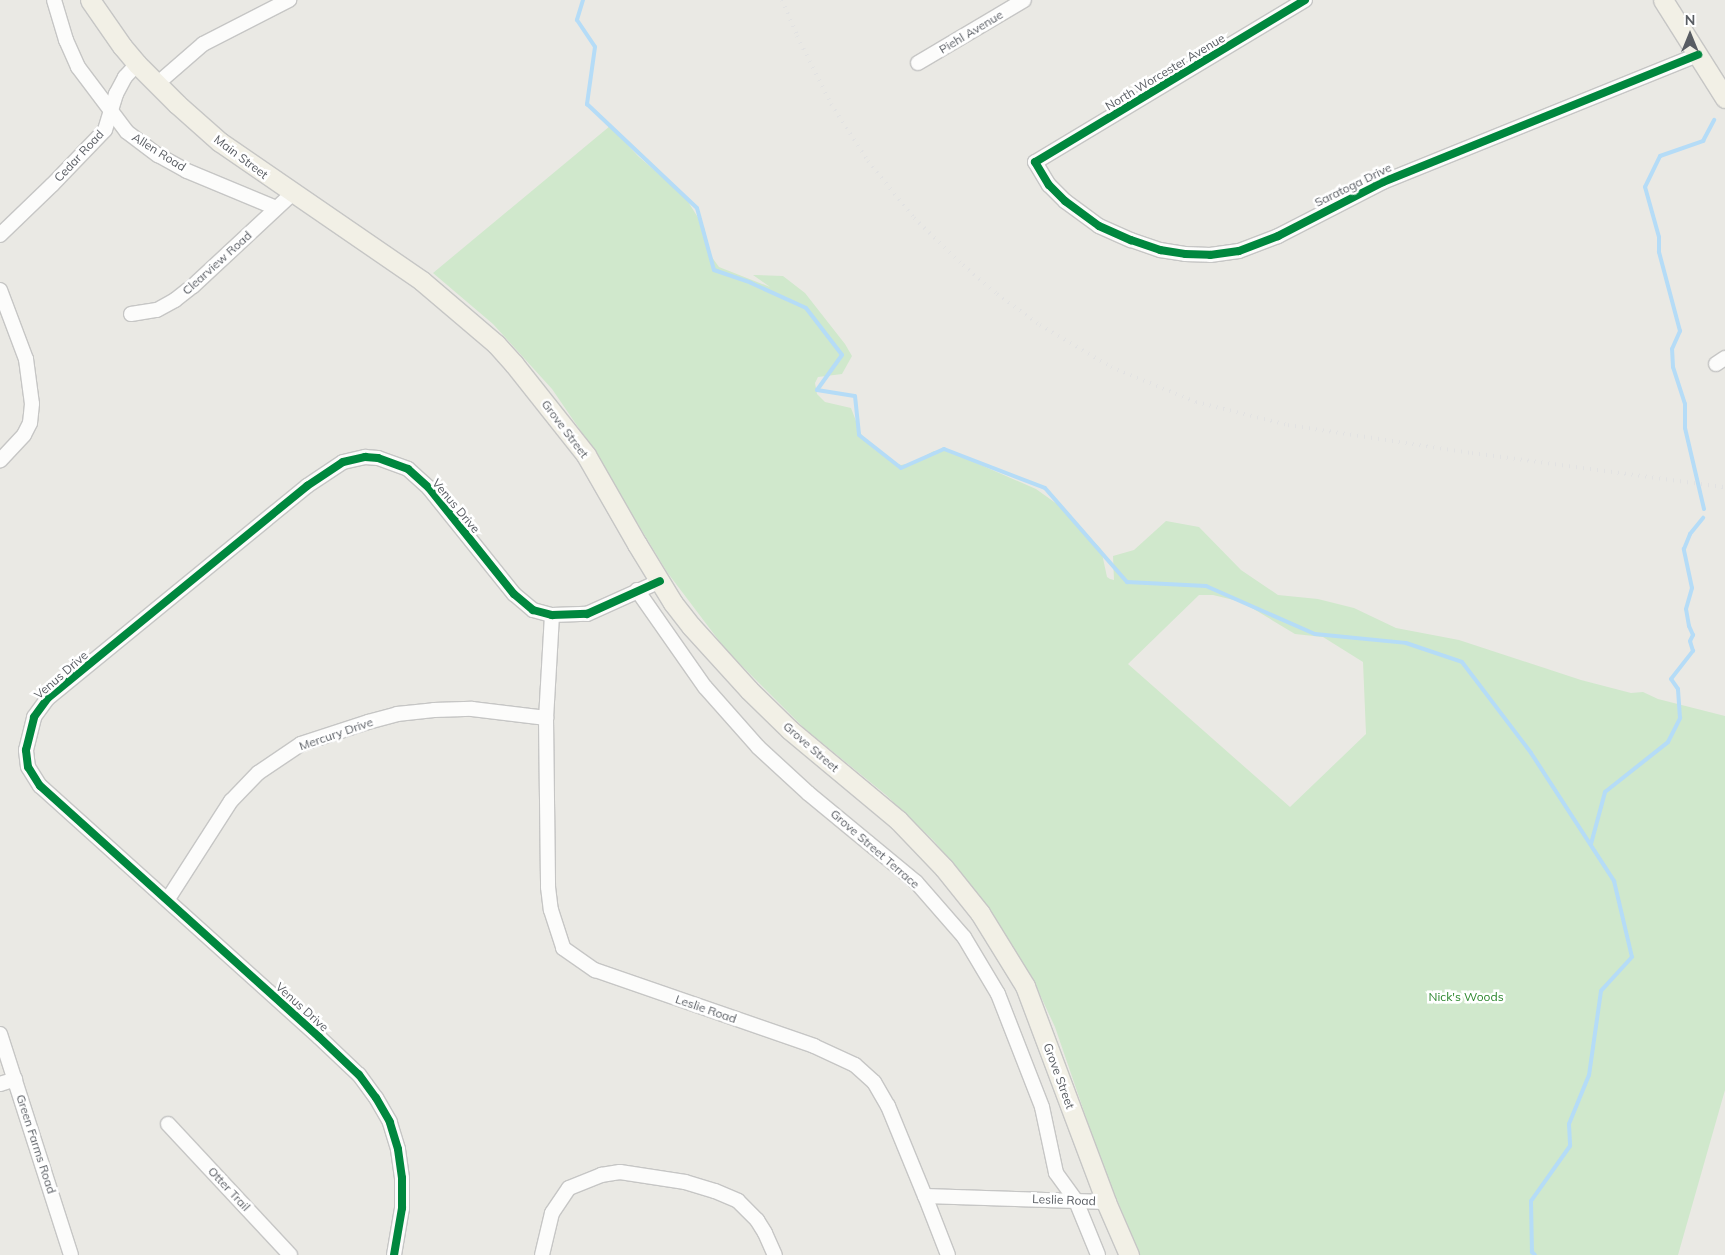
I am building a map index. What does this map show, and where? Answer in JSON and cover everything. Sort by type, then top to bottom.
[{"type":"main road","name":"Main Street","points":[[90,0],[137,64],[220,142],[422,281]]},
{"type":"main road","points":[[1663,0],[1725,98]]},
{"type":"main road","name":"Grove Street","points":[[422,281],[496,344],[568,432],[601,479],[660,581],[691,626],[749,690],[826,762],[898,820],[944,868],[980,913],[1025,986],[1106,1202],[1129,1255]]},
{"type":"street","name":"Allen Road","points":[[54,0],[75,60],[84,78],[127,132],[158,155],[219,186],[276,208]]},
{"type":"street","points":[[157,84],[203,44],[289,0]]},
{"type":"street","name":"Piehl Avenue","points":[[918,63],[1024,0]]},
{"type":"street","name":"North Worcester Avenue","points":[[1035,162],[1306,0]]},
{"type":"street","name":"Saratoga Drive","points":[[1035,162],[1049,185],[1065,201],[1112,232],[1171,252],[1196,255],[1239,251],[1278,236],[1382,182],[1698,54]]},
{"type":"street","name":"Cedar Road","points":[[0,234],[92,145],[105,130],[116,94],[126,77],[137,64]]},
{"type":"street","name":"Clearview Road","points":[[131,314],[157,310],[175,300],[193,286],[293,193]]},
{"type":"street","points":[[0,290],[26,359],[31,388],[32,410],[24,435],[0,460]]},
{"type":"street","name":"Venus Drive","points":[[394,1255],[402,1208],[402,1178],[398,1149],[390,1122],[376,1098],[359,1075],[168,899],[40,786],[28,767],[26,750],[32,726],[41,705],[48,698],[307,486],[343,462],[372,458],[397,463],[408,469],[429,488],[514,594],[532,610],[552,615],[587,614],[660,581]]},
{"type":"street","name":"Grove Street Terrace","points":[[637,590],[705,687],[758,747],[808,792],[916,882],[964,937],[998,994],[1042,1107],[1056,1173],[1076,1201],[1098,1255]]},
{"type":"street","name":"Leslie Road","points":[[552,615],[546,718],[548,887],[551,910],[563,948],[595,970],[814,1046],[855,1065],[874,1082],[888,1106],[925,1196],[1106,1202]]},
{"type":"street","name":"Mercury Drive","points":[[168,899],[231,801],[258,773],[301,744],[396,714],[472,709],[546,718]]},
{"type":"street","name":"Green Farms Road","points":[[0,1034],[71,1255]]},
{"type":"street","points":[[0,1084],[15,1079]]},
{"type":"street","name":"Otter Trail","points":[[168,1124],[290,1255]]},
{"type":"street","points":[[542,1255],[552,1213],[569,1188],[601,1175],[620,1172],[685,1182],[715,1191],[738,1201],[757,1220],[775,1255]]},
{"type":"street","points":[[925,1196],[948,1255]]},
{"type":"green space","name":"Nick's Woods","points":[[610,126],[638,156],[685,197],[704,227],[711,256],[719,267],[770,287],[753,275],[783,276],[805,293],[845,344],[852,356],[842,374],[818,377],[815,383],[817,394],[825,402],[851,408],[861,434],[874,449],[892,462],[901,465],[912,463],[934,451],[949,451],[1036,489],[1057,504],[1101,549],[1107,577],[1110,579],[1114,580],[1113,556],[1134,550],[1166,521],[1199,527],[1241,570],[1278,595],[1318,599],[1354,608],[1396,628],[1459,640],[1581,680],[1631,693],[1643,692],[1658,699],[1725,716],[1725,1090],[1678,1255],[1140,1255],[1101,1161],[1055,1027],[1034,982],[987,906],[934,841],[886,795],[804,728],[726,650],[667,572],[587,440],[552,389],[493,324],[433,273]],"holes":[[[1199,595],[1213,595],[1242,602],[1295,634],[1323,637],[1363,662],[1366,734],[1290,807],[1128,664]]]},
{"type":"waterway","points":[[583,0],[577,20],[595,47],[587,104],[697,208],[714,270],[751,283],[806,308],[842,355],[817,390],[855,396],[859,435],[901,468],[944,449],[1045,488],[1127,582],[1206,586],[1315,634],[1406,643],[1462,662],[1531,753],[1614,881],[1632,957],[1601,991],[1589,1075],[1569,1124],[1570,1146],[1531,1201],[1532,1252],[1535,1255]]},
{"type":"waterway","points":[[1704,509],[1685,428],[1685,404],[1673,367],[1672,349],[1680,331],[1659,252],[1659,237],[1645,187],[1660,156],[1703,141],[1714,120]]},
{"type":"waterway","points":[[1591,844],[1605,792],[1668,742],[1680,718],[1678,689],[1671,679],[1693,651],[1690,641],[1693,635],[1689,626],[1686,609],[1692,588],[1684,549],[1690,534],[1703,518]]},
{"type":"railway","points":[[782,0],[797,36],[831,104],[868,161],[914,218],[963,265],[997,294],[1040,325],[1111,367],[1196,402],[1288,425],[1472,453],[1725,487]]},
{"type":"cycle path","points":[[1305,0],[1035,162],[1049,185],[1065,201],[1099,226],[1131,240],[1160,250],[1185,254],[1210,255],[1239,251],[1278,236],[1383,182],[1698,55]]},
{"type":"cycle path","points":[[394,1255],[402,1208],[402,1178],[398,1149],[390,1122],[376,1098],[359,1075],[319,1037],[40,786],[28,767],[26,750],[34,717],[48,698],[307,486],[343,462],[365,457],[378,458],[408,469],[429,488],[514,594],[533,610],[552,615],[587,614],[660,581]]}]
